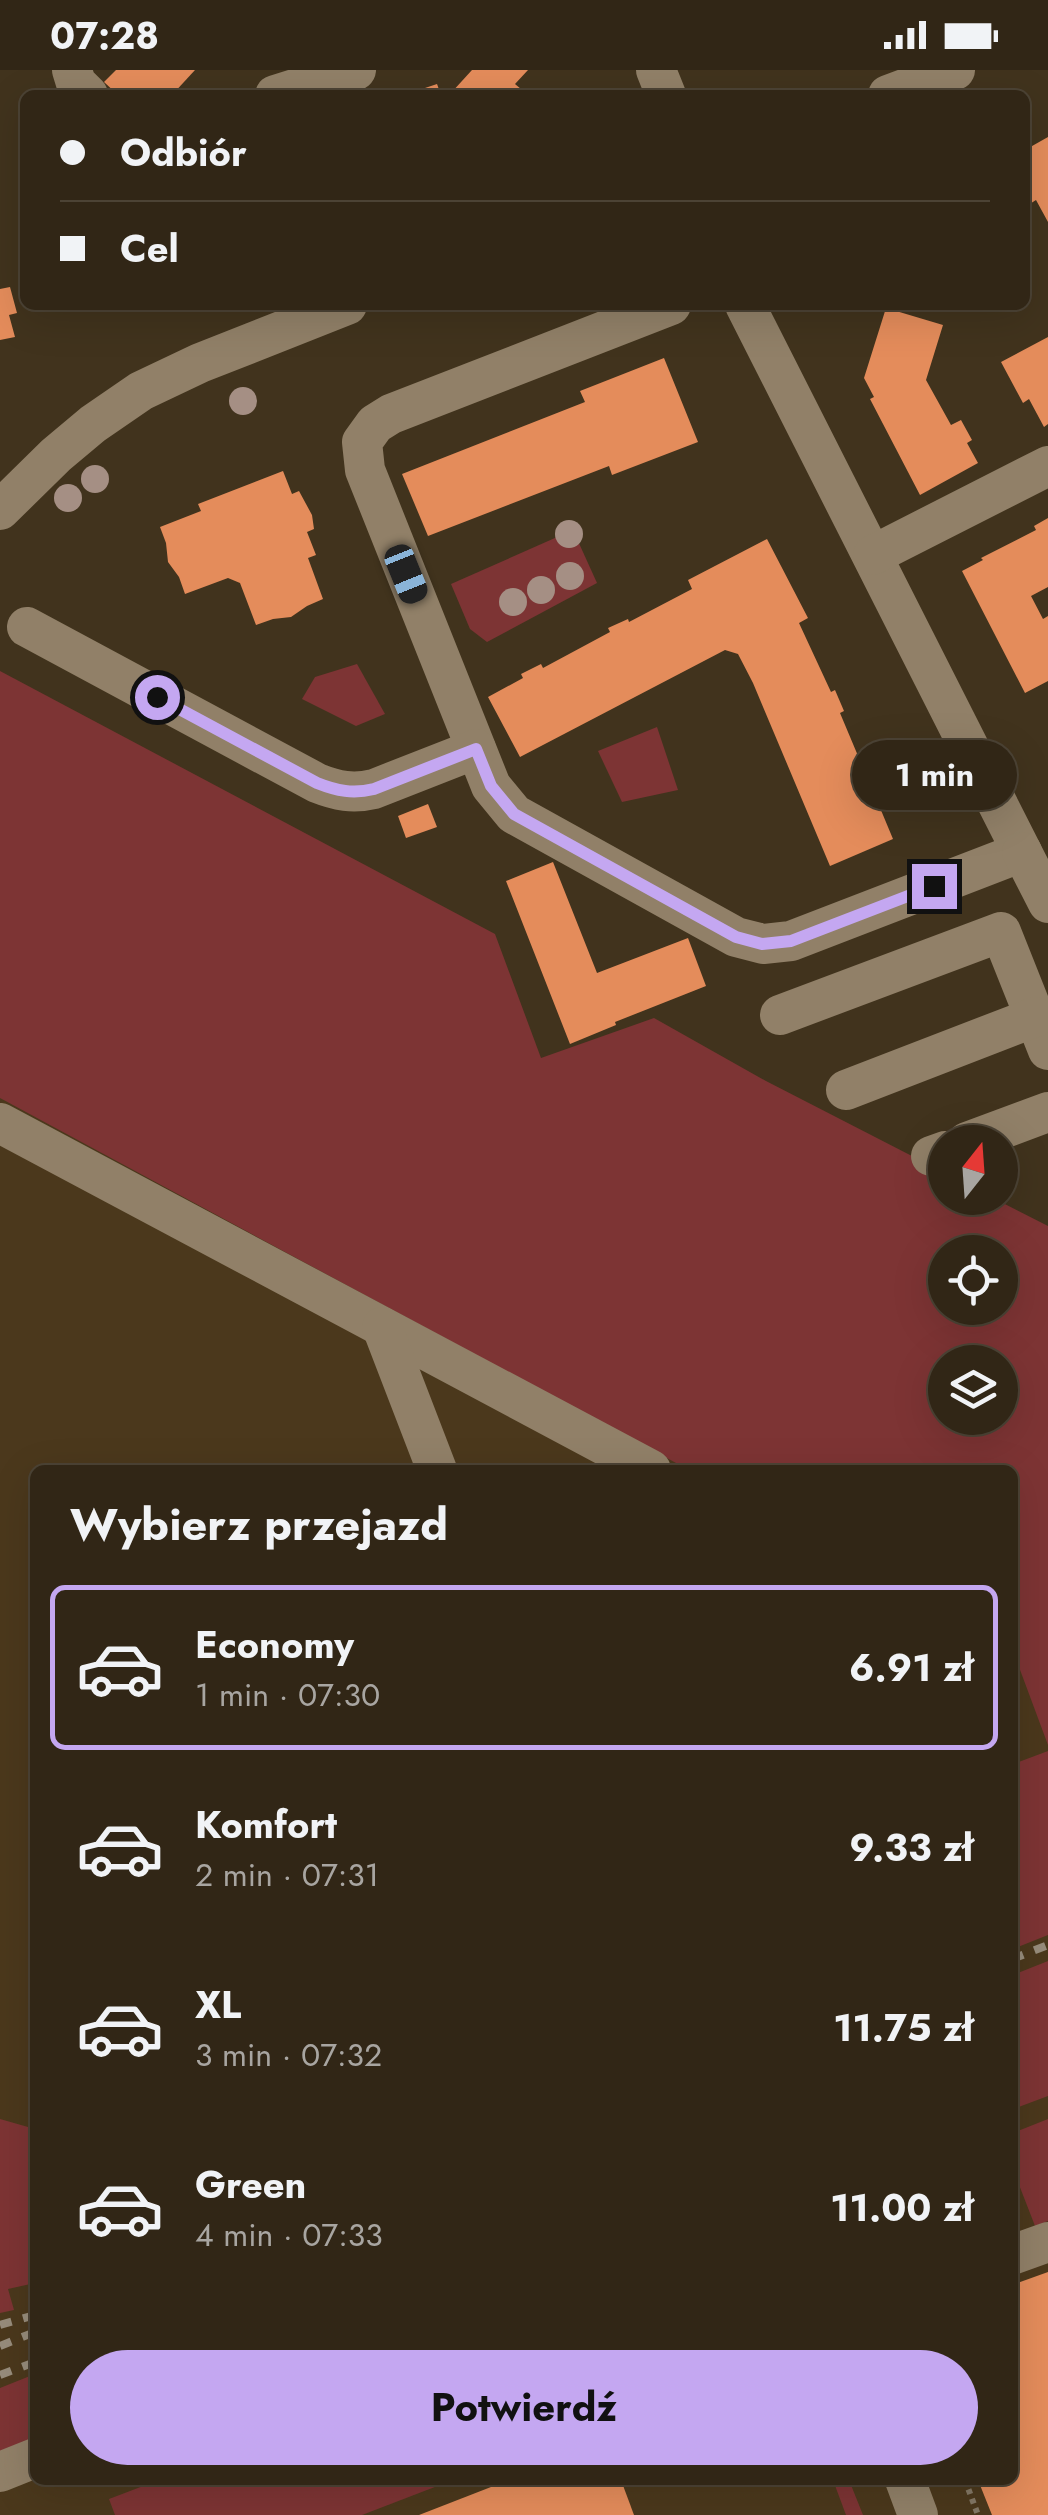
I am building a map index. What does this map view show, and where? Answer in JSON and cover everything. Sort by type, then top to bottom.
[{"type":"street","points":[[291,90],[356,70]]},
{"type":"street","points":[[901,90],[955,70]]},
{"type":"street","points":[[0,510],[56,455],[142,391],[335,310]]},
{"type":"street","points":[[658,310],[392,414],[374,424],[362,442],[364,470],[491,786],[514,814],[736,937],[762,944],[791,941],[1022,852]]},
{"type":"street","points":[[747,310],[1048,903]]},
{"type":"street","points":[[872,554],[1048,466]]},
{"type":"street","points":[[27,626],[338,791],[358,793],[374,789],[476,749]]},
{"type":"street","points":[[780,1015],[1001,932],[1042,1034],[846,1090]]},
{"type":"street","points":[[1013,1125],[1048,1112]]},
{"type":"street","points":[[0,1122],[642,1465]]},
{"type":"street","points":[[382,1327],[435,1465]]},
{"type":"street","points":[[1018,2253],[1048,2242]]},
{"type":"street","points":[[0,2472],[30,2460]]},
{"type":"street","points":[[907,2485],[918,2515]]},
{"type":"path","points":[[967,2485],[978,2515]]},
{"type":"shaded area","points":[[573,530],[597,583],[487,642],[470,629],[451,584]]},
{"type":"shaded area","points":[[357,664],[385,714],[356,726],[302,699],[315,677]]},
{"type":"shaded area","points":[[0,671],[495,934],[541,1058],[654,1018],[928,1164],[928,1215],[1018,1215],[1018,1211],[1048,1226],[1048,1745],[1018,1664],[1018,1465],[680,1465],[0,1098]]},
{"type":"shaded area","points":[[657,727],[678,790],[622,802],[598,751]]},
{"type":"shaded area","points":[[0,1017],[836,1465],[30,1465],[30,2485],[1018,2485],[1018,1563],[1048,1579],[1048,2515],[0,2515]]},
{"type":"shaded area","points":[[1048,1751],[1048,1935],[1018,1947],[1018,1762]]},
{"type":"shaded area","points":[[1048,1961],[1048,2096],[1018,2107],[1018,1973]]},
{"type":"shaded area","points":[[0,2119],[30,2128],[30,2284],[8,2289],[14,2310],[0,2313]]},
{"type":"shaded area","points":[[1048,2119],[1048,2221],[1035,2226],[1018,2182],[1018,2131]]},
{"type":"shaded area","points":[[30,2376],[30,2441],[0,2453],[0,2388]]},
{"type":"shaded area","points":[[146,2485],[440,2485],[362,2515],[115,2515],[109,2499]]},
{"type":"shaded area","points":[[835,2485],[851,2485],[863,2515],[846,2515]]},
{"type":"building","points":[[116,70],[195,70],[177,90],[113,90],[104,82]]},
{"type":"building","points":[[472,70],[528,70],[515,84],[522,90],[454,90]]},
{"type":"building","points":[[1048,137],[1048,222],[1036,200],[1030,204],[1030,147]]},
{"type":"building","points":[[10,287],[17,313],[9,315],[15,337],[0,340],[0,289]]},
{"type":"building","points":[[885,310],[943,325],[926,380],[951,425],[961,420],[978,463],[920,495],[870,399],[874,397],[864,378]]},
{"type":"building","points":[[1048,337],[1048,424],[1044,427],[1029,399],[1023,403],[1001,362]]},
{"type":"building","points":[[664,358],[698,442],[612,475],[609,466],[428,536],[402,474],[585,402],[580,391]]},
{"type":"building","points":[[283,471],[292,494],[299,491],[312,515],[314,529],[307,532],[316,555],[308,558],[323,599],[291,617],[256,625],[240,583],[228,578],[185,594],[168,562],[160,527],[201,511],[198,504]]},
{"type":"building","points":[[1048,518],[1048,587],[1031,596],[1043,619],[1048,616],[1048,681],[1025,693],[962,571],[1036,530],[1034,526]]},
{"type":"building","points":[[767,539],[808,618],[799,623],[831,692],[835,690],[844,711],[840,713],[869,782],[873,781],[882,802],[878,803],[893,839],[830,866],[738,654],[725,650],[520,757],[488,697],[523,678],[521,674],[541,664],[543,668],[610,632],[608,628],[628,619],[629,622],[692,589],[688,580]]},
{"type":"building","points":[[428,804],[437,827],[406,838],[398,816]]},
{"type":"building","points":[[553,862],[597,973],[688,938],[706,986],[570,1044],[506,881]]},
{"type":"building","points":[[1048,2272],[1048,2515],[992,2515],[980,2485],[1018,2485],[1018,2283]]},
{"type":"building","points":[[496,2485],[623,2485],[634,2515],[419,2515]]},
{"type":"railway","points":[[1018,1957],[1048,1945]]},
{"type":"railway","points":[[0,2325],[30,2316]]},
{"type":"railway","points":[[0,2346],[30,2334]]},
{"type":"railway","points":[[0,2375],[30,2364]]},
{"type":"route","points":[[157,697],[338,791],[358,793],[374,789],[476,749],[491,786],[514,814],[736,937],[762,944],[791,941],[934,886]]}]
